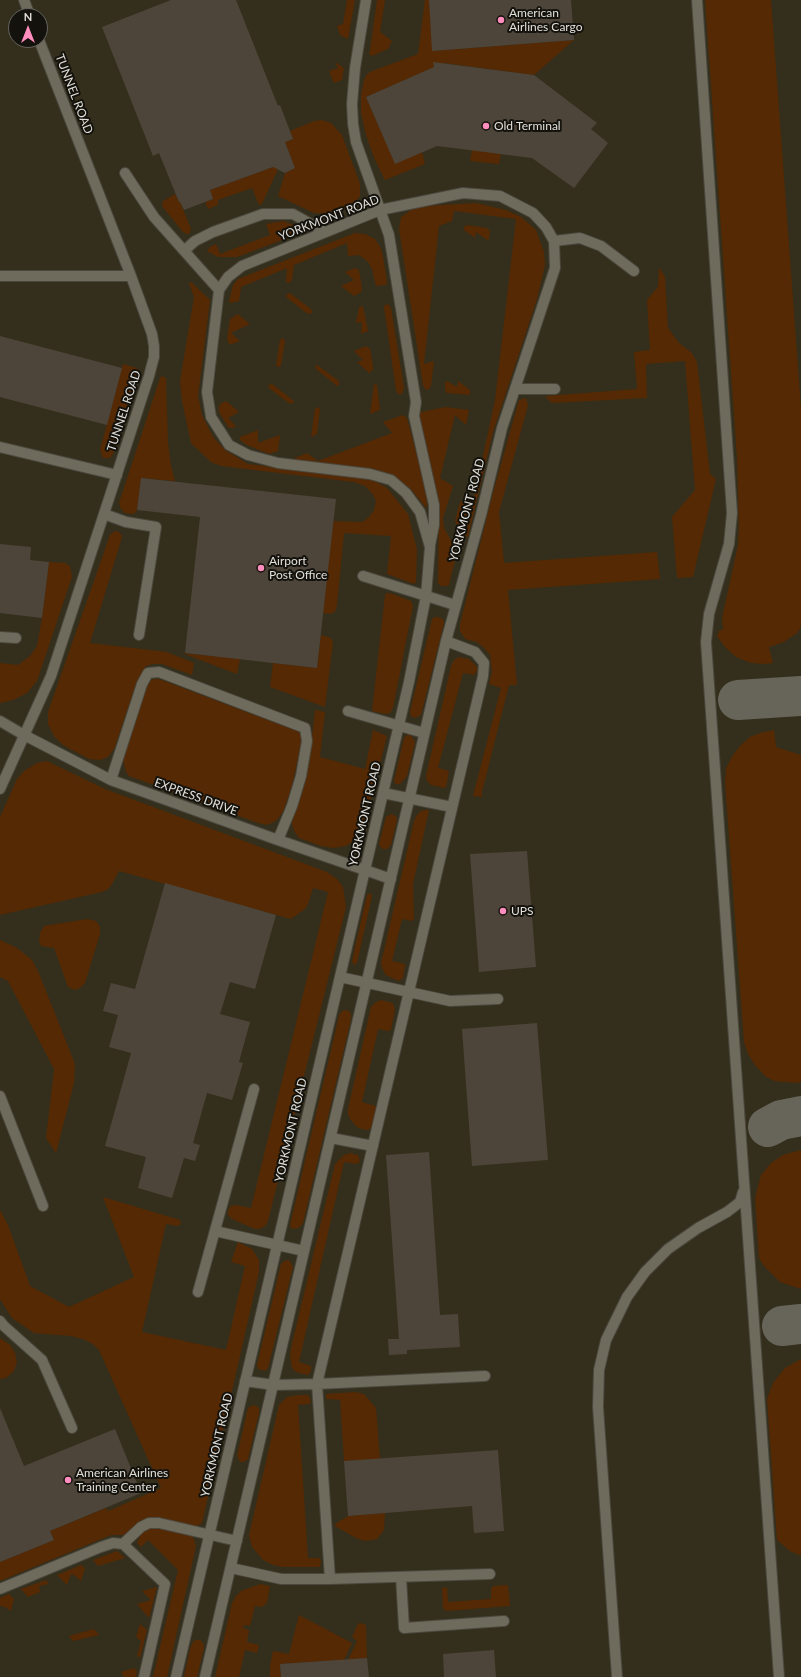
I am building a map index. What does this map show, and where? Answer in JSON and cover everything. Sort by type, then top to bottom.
[{"type":"street","points":[[366,0],[355,68],[352,104],[353,124],[356,142],[389,235],[416,402],[414,416],[434,505],[434,525],[430,547]]},
{"type":"street","points":[[697,0],[732,513],[729,544],[709,614],[706,642],[779,1677]]},
{"type":"street","name":"TUNNEL ROAD","points":[[0,789],[51,676],[154,357],[152,334],[43,48]]},
{"type":"street","points":[[125,173],[154,217],[185,250],[219,290]]},
{"type":"street","name":"YORKMONT ROAD","points":[[176,1677],[409,682],[426,596],[430,547],[420,512],[406,493],[390,480],[370,474],[278,463],[248,455],[229,445],[212,417],[207,392],[219,290],[228,277],[242,266],[380,210],[463,193],[500,196],[533,213],[546,227],[554,241],[555,268],[502,428],[481,515],[446,641],[205,1677]]},
{"type":"street","points":[[185,250],[196,241],[213,232],[263,214],[293,214],[326,232]]},
{"type":"street","points":[[554,241],[580,238],[601,246],[634,271]]},
{"type":"street","points":[[0,276],[131,276]]},
{"type":"street","points":[[515,389],[555,389]]},
{"type":"street","points":[[0,447],[117,475]]},
{"type":"street","points":[[104,514],[126,522],[156,527],[138,636]]},
{"type":"street","points":[[363,576],[455,605]]},
{"type":"street","points":[[0,637],[16,638]]},
{"type":"street","points":[[330,1579],[317,1384],[483,676],[484,663],[475,652],[446,641]]},
{"type":"street","points":[[111,780],[142,684],[148,673],[159,672],[305,728],[307,741],[301,776],[292,806],[278,840]]},
{"type":"street","points":[[348,711],[424,733]]},
{"type":"street","name":"EXPRESS DRIVE","points":[[0,720],[24,735],[111,780],[390,879]]},
{"type":"street","points":[[383,793],[452,807]]},
{"type":"street","points":[[340,977],[366,984],[450,1001],[498,998]]},
{"type":"street","points":[[198,1292],[254,1089]]},
{"type":"street","points":[[0,1096],[42,1206]]},
{"type":"street","points":[[331,1138],[373,1146]]},
{"type":"street","points":[[617,1677],[598,1407],[599,1370],[606,1340],[627,1297],[645,1272],[674,1245],[698,1228],[734,1207],[740,1202],[744,1190]]},
{"type":"street","points":[[215,1231],[304,1251]]},
{"type":"street","points":[[0,1321],[42,1360],[72,1428]]},
{"type":"street","points":[[246,1381],[274,1385],[485,1376]]},
{"type":"street","points":[[123,1544],[141,1527],[149,1523],[159,1523],[237,1541]]},
{"type":"street","points":[[0,1589],[101,1547],[113,1543],[123,1544],[165,1584],[144,1677]]},
{"type":"street","points":[[231,1568],[281,1579],[490,1574]]},
{"type":"street","points":[[401,1576],[404,1628],[504,1622]]},
{"type":"shaded area","points":[[0,0],[801,0],[801,1677],[0,1677]]},
{"type":"shaded area","points":[[347,0],[355,0],[348,39],[340,35],[337,26],[343,24]]},
{"type":"shaded area","points":[[377,0],[385,0],[380,32],[392,41],[388,49],[372,56],[369,54]]},
{"type":"shaded area","points":[[425,0],[429,0],[433,51],[574,40],[534,75],[444,63],[366,97],[395,163],[422,152],[425,164],[385,180],[375,160],[366,135],[361,113],[361,95],[364,80],[367,74],[372,71],[418,54]]},
{"type":"shaded area","points":[[705,0],[771,0],[801,408],[801,627],[797,633],[784,642],[769,647],[773,663],[763,664],[751,663],[736,657],[725,647],[717,636],[719,631],[723,629],[722,618],[738,545],[739,529],[737,458]]},
{"type":"shaded area","points":[[335,62],[344,68],[342,80],[334,83],[329,71],[338,68]]},
{"type":"shaded area","points":[[322,120],[331,123],[342,135],[360,184],[360,196],[354,204],[331,214],[314,213],[278,196],[285,173],[295,168],[285,142],[293,139],[290,131],[314,121]]},
{"type":"shaded area","points":[[472,150],[501,154],[499,164],[470,161]]},
{"type":"shaded area","points":[[273,167],[278,169],[262,204],[259,205],[252,188],[218,200],[218,205],[208,209],[205,202],[213,199],[210,190]]},
{"type":"shaded area","points":[[175,194],[180,202],[191,229],[189,234],[183,232],[162,206],[163,201]]},
{"type":"shaded area","points":[[476,203],[506,210],[521,217],[536,230],[544,252],[545,265],[537,299],[493,432],[468,537],[465,537],[455,521],[460,502],[474,498],[495,400],[516,219],[454,211],[452,221],[439,226],[424,364],[434,361],[431,386],[428,390],[425,389],[423,385],[399,229],[401,217],[411,210],[424,206]]},
{"type":"shaded area","points":[[283,221],[297,227],[297,232],[295,235],[237,257],[218,257],[207,251],[210,247],[216,244],[220,254],[270,235],[266,224]]},
{"type":"shaded area","points":[[467,225],[487,228],[490,231],[489,239],[487,240],[476,232],[475,238],[464,230],[464,227]]},
{"type":"shaded area","points":[[355,233],[365,234],[375,239],[379,245],[382,251],[387,281],[386,285],[376,286],[372,269],[368,262],[363,258],[359,255],[348,256],[347,243],[294,265],[292,280],[289,283],[286,282],[287,268],[241,287],[239,301],[229,302],[233,285],[238,279]]},
{"type":"shaded area","points":[[659,267],[665,277],[668,328],[679,343],[692,353],[697,362],[710,474],[716,479],[693,577],[677,578],[672,517],[695,490],[685,361],[646,364],[647,398],[552,403],[545,396],[637,389],[634,352],[650,350],[647,300],[658,287]]},
{"type":"shaded area","points":[[355,268],[359,270],[362,289],[361,292],[354,296],[341,286],[354,280],[345,272]]},
{"type":"shaded area","points":[[191,282],[210,300],[198,396],[202,415],[213,437],[225,450],[248,464],[371,479],[387,488],[408,514],[417,550],[416,582],[414,584],[387,574],[391,536],[344,533],[337,605],[335,612],[330,614],[323,613],[333,521],[362,522],[369,517],[374,510],[376,501],[372,493],[365,486],[354,482],[221,466],[211,462],[191,443],[182,401],[180,381],[194,297],[189,283]]},
{"type":"shaded area","points":[[290,293],[312,310],[312,313],[308,314],[286,297],[287,294]]},
{"type":"shaded area","points":[[388,304],[391,308],[404,388],[402,394],[398,394],[396,390],[384,307]]},
{"type":"shaded area","points":[[363,306],[368,331],[361,334],[362,322],[356,323],[359,307]]},
{"type":"shaded area","points":[[238,314],[250,324],[231,333],[240,341],[229,344],[227,339],[230,319]]},
{"type":"shaded area","points":[[283,338],[285,341],[280,367],[276,366],[280,340]]},
{"type":"shaded area","points":[[366,346],[370,349],[373,366],[373,370],[369,373],[357,362],[363,360],[354,351]]},
{"type":"shaded area","points":[[123,364],[137,368],[138,375],[113,454],[110,458],[103,458],[100,450]]},
{"type":"shaded area","points":[[317,365],[339,381],[339,385],[337,386],[316,369],[315,366]]},
{"type":"shaded area","points":[[162,376],[166,378],[168,443],[171,466],[175,481],[141,478],[137,510],[134,514],[125,513],[121,509],[119,503],[160,378]]},
{"type":"shaded area","points":[[447,381],[457,387],[458,381],[470,390],[470,395],[447,393],[445,390],[445,383]]},
{"type":"shaded area","points":[[272,384],[294,401],[293,403],[290,404],[269,388],[268,385]]},
{"type":"shaded area","points":[[374,384],[377,385],[380,410],[370,414]]},
{"type":"shaded area","points":[[526,398],[528,405],[499,512],[504,563],[657,552],[660,579],[508,590],[517,685],[509,685],[482,797],[473,796],[501,688],[489,684],[492,672],[490,655],[477,642],[465,639],[460,631],[460,624],[493,493],[519,400]]},
{"type":"shaded area","points":[[226,401],[239,412],[228,418],[236,426],[233,428],[229,428],[219,412],[220,404]]},
{"type":"shaded area","points":[[318,407],[320,409],[317,434],[311,437],[315,409]]},
{"type":"shaded area","points":[[445,407],[469,410],[466,425],[455,415],[440,478],[453,486],[443,518],[444,528],[453,544],[456,555],[449,585],[441,586],[438,583],[439,504],[419,416],[421,412]]},
{"type":"shaded area","points":[[403,415],[407,418],[426,490],[426,508],[411,489],[398,479],[382,471],[295,460],[295,458],[307,453],[318,461],[392,433],[383,422]]},
{"type":"shaded area","points":[[258,430],[258,443],[280,435],[278,451],[269,454],[247,445],[240,440],[240,437]]},
{"type":"shaded area","points":[[117,531],[122,537],[90,643],[167,652],[194,663],[192,675],[162,664],[146,666],[137,681],[114,749],[108,757],[100,760],[89,759],[63,745],[54,736],[48,724],[48,712],[110,535]]},
{"type":"shaded area","points":[[49,562],[65,563],[70,566],[72,577],[37,681],[27,693],[13,700],[0,703],[0,663],[18,665],[30,656],[37,646]]},
{"type":"shaded area","points":[[387,593],[411,601],[413,606],[393,708],[390,713],[385,714],[372,711],[385,595]]},
{"type":"shaded area","points":[[435,617],[443,619],[444,623],[421,715],[415,718],[411,716],[410,712],[432,619]]},
{"type":"shaded area","points":[[321,635],[331,638],[333,642],[325,707],[270,687],[273,663],[317,668]]},
{"type":"shaded area","points":[[182,653],[240,659],[237,674]]},
{"type":"shaded area","points":[[459,657],[469,659],[477,667],[477,671],[474,675],[463,673],[438,768],[449,771],[446,787],[444,788],[431,785],[427,781],[426,776],[451,666],[454,660]]},
{"type":"shaded area","points":[[154,679],[159,679],[299,732],[302,740],[292,786],[283,812],[276,821],[267,825],[258,823],[129,776],[126,772],[123,759],[148,684]]},
{"type":"shaded area","points":[[315,710],[325,712],[320,757],[365,769],[373,730],[387,736],[363,829],[355,840],[346,846],[333,848],[321,846],[299,838],[294,831],[292,824],[293,816],[303,790],[309,764]]},
{"type":"shaded area","points":[[774,730],[776,747],[801,755],[801,1082],[796,1083],[774,1081],[765,1076],[748,1054],[744,1042],[725,782],[726,768],[740,746],[750,737]]},
{"type":"shaded area","points":[[407,735],[411,735],[415,742],[407,776],[400,784],[396,784],[394,781],[404,738]]},
{"type":"shaded area","points":[[47,761],[105,789],[327,872],[337,879],[343,887],[346,907],[268,1221],[265,1226],[260,1229],[255,1229],[232,1219],[228,1215],[228,1210],[231,1206],[235,1205],[251,1208],[328,892],[313,888],[305,909],[291,919],[119,871],[108,889],[102,892],[0,915],[0,817],[17,779],[24,771],[37,763]]},
{"type":"shaded area","points":[[429,810],[413,884],[414,919],[412,921],[402,919],[392,961],[405,964],[403,978],[399,981],[386,975],[381,963],[414,821],[421,811]]},
{"type":"shaded area","points":[[391,814],[396,816],[397,820],[391,845],[387,849],[382,849],[379,844],[386,817]]},
{"type":"shaded area","points":[[371,893],[372,896],[357,963],[354,965],[352,961],[367,895]]},
{"type":"shaded area","points":[[87,919],[96,921],[100,927],[100,934],[85,983],[80,988],[75,990],[68,987],[54,948],[41,946],[39,941],[40,933],[44,926]]},
{"type":"shaded area","points":[[0,940],[17,948],[32,960],[38,971],[75,1064],[74,1083],[56,1153],[46,1138],[54,1069],[8,981],[0,977]]},
{"type":"shaded area","points":[[381,1000],[393,1003],[395,1009],[391,1030],[388,1031],[378,1029],[362,1102],[378,1107],[374,1126],[368,1130],[357,1127],[350,1119],[348,1109],[371,1007],[376,1002]]},
{"type":"shaded area","points":[[345,1010],[349,1011],[351,1014],[351,1019],[303,1223],[299,1228],[292,1229],[290,1225],[339,1016],[341,1012]]},
{"type":"shaded area","points":[[801,1150],[801,1289],[780,1282],[764,1266],[759,1258],[755,1198],[761,1175],[771,1163],[783,1155]]},
{"type":"shaded area","points":[[350,1153],[358,1155],[360,1161],[357,1164],[344,1162],[299,1362],[311,1366],[311,1371],[308,1375],[296,1372],[292,1368],[290,1356],[291,1348],[335,1164],[344,1155]]},
{"type":"shaded area","points":[[103,1197],[180,1220],[181,1224],[177,1226],[166,1224],[142,1332],[226,1350],[245,1266],[231,1262],[238,1242],[252,1249],[259,1260],[259,1272],[202,1523],[197,1526],[149,1518],[141,1521],[124,1535],[111,1535],[0,1581],[0,1562],[54,1540],[50,1531],[106,1508],[108,1511],[161,1488],[99,1350],[93,1344],[83,1339],[71,1336],[34,1333],[12,1318],[0,1299],[0,1210],[8,1225],[30,1286],[69,1307],[134,1277]]},
{"type":"shaded area","points":[[289,1260],[293,1267],[268,1368],[265,1371],[258,1369],[257,1365],[281,1264],[284,1261]]},
{"type":"shaded area","points":[[0,1338],[10,1345],[15,1353],[17,1362],[14,1371],[6,1378],[0,1379]]},
{"type":"shaded area","points":[[801,1359],[801,1556],[790,1551],[777,1540],[767,1399],[773,1383],[785,1368]]},
{"type":"shaded area","points":[[355,1392],[364,1394],[376,1408],[380,1459],[344,1461],[340,1400],[326,1399],[326,1394]]},
{"type":"shaded area","points":[[308,1395],[311,1401],[309,1404],[298,1405],[308,1558],[319,1558],[321,1560],[320,1567],[283,1567],[273,1565],[263,1560],[252,1547],[249,1535],[279,1405],[287,1397]]},
{"type":"shaded area","points":[[255,1405],[259,1408],[259,1413],[248,1459],[244,1462],[240,1462],[237,1456],[248,1408]]},
{"type":"shaded area","points":[[385,1513],[384,1530],[377,1539],[365,1541],[356,1538],[335,1526],[335,1524],[348,1516]]},
{"type":"shaded area","points":[[152,1527],[188,1534],[193,1537],[196,1546],[167,1677],[153,1677],[178,1570],[148,1540],[141,1547],[137,1543],[145,1529]]},
{"type":"shaded area","points":[[117,1551],[125,1558],[98,1566],[93,1560]]},
{"type":"shaded area","points":[[81,1565],[85,1568],[81,1581],[71,1574],[67,1585],[57,1575]]},
{"type":"shaded area","points":[[46,1580],[49,1584],[39,1586],[40,1592],[28,1597],[21,1589]]},
{"type":"shaded area","points":[[260,1584],[270,1586],[267,1603],[262,1607],[255,1606],[250,1626],[244,1625],[243,1628],[249,1630],[247,1642],[259,1645],[257,1653],[245,1650],[239,1677],[215,1677],[232,1603],[241,1591]]},
{"type":"shaded area","points":[[508,1585],[510,1606],[446,1611],[443,1608],[442,1588],[447,1587],[448,1602],[491,1599],[491,1589],[493,1586]]},
{"type":"shaded area","points":[[157,1587],[149,1618],[137,1604],[151,1600],[142,1591]]},
{"type":"shaded area","points":[[9,1594],[14,1599],[11,1611],[0,1606],[0,1598]]},
{"type":"shaded area","points":[[299,1615],[352,1643],[344,1660],[280,1664],[281,1677],[270,1677],[270,1666],[273,1651],[289,1654]]},
{"type":"shaded area","points":[[360,1623],[366,1625],[367,1658],[348,1660],[357,1641],[352,1637],[358,1624]]},
{"type":"shaded area","points":[[140,1624],[147,1630],[140,1658],[137,1656],[141,1641],[136,1637]]},
{"type":"shaded area","points":[[94,1629],[99,1635],[73,1641],[69,1636]]},
{"type":"shaded area","points":[[200,1640],[203,1643],[204,1648],[197,1677],[184,1677],[190,1649],[193,1642]]},
{"type":"shaded area","points":[[134,1668],[137,1671],[136,1677],[124,1677],[121,1672]]},
{"type":"building","points":[[171,0],[236,0],[278,106],[280,105],[293,139],[285,142],[295,168],[285,173],[273,167],[210,190],[213,199],[184,210],[179,202],[159,153],[153,156],[102,27]]},
{"type":"building","name":"American Airlines Cargo","points":[[429,0],[571,0],[574,40],[432,51]]},
{"type":"building","name":"Old Terminal","points":[[433,62],[534,75],[597,123],[591,129],[608,143],[574,188],[532,158],[437,146],[395,164],[366,97],[434,67]]},
{"type":"building","points":[[0,336],[122,368],[107,425],[0,397]]},
{"type":"building","name":"Airport Post Office","points":[[141,478],[336,499],[317,668],[185,653],[200,517],[137,510]]},
{"type":"building","points":[[0,544],[31,547],[30,560],[49,562],[42,618],[0,613]]},
{"type":"building","name":"UPS","points":[[527,851],[536,967],[479,972],[470,854]]},
{"type":"building","points":[[165,883],[276,915],[255,989],[230,982],[220,1014],[250,1022],[239,1062],[243,1063],[232,1100],[207,1093],[193,1143],[200,1145],[195,1161],[184,1158],[172,1198],[138,1188],[146,1157],[105,1146],[131,1053],[109,1047],[118,1015],[103,1011],[111,983],[135,989]]},
{"type":"building","points":[[537,1023],[548,1160],[472,1166],[462,1029]]},
{"type":"building","points":[[429,1152],[440,1315],[458,1314],[460,1347],[407,1350],[407,1354],[389,1355],[388,1339],[399,1339],[386,1155]]},
{"type":"building","name":"American Airlines Training Center","points":[[0,1408],[24,1466],[115,1429],[141,1493],[50,1531],[54,1540],[0,1562]]},
{"type":"building","points":[[498,1450],[504,1531],[474,1533],[472,1506],[348,1516],[344,1461]]},
{"type":"building","points":[[494,1650],[496,1677],[444,1677],[443,1654]]},
{"type":"building","points":[[367,1658],[369,1677],[281,1677],[280,1664]]},
{"type":"taxiway","points":[[738,700],[801,696]]},
{"type":"taxiway","points":[[768,1127],[781,1120],[801,1116]]},
{"type":"taxiway","points":[[782,1326],[801,1324]]},
{"type":"place","name":"American Airlines Cargo","points":[[501,20]]},
{"type":"place","name":"Old Terminal","points":[[486,126]]},
{"type":"place","name":"Airport Post Office","points":[[261,568]]},
{"type":"place","name":"UPS","points":[[503,911]]},
{"type":"place","name":"American Airlines Training Center","points":[[68,1480]]}]
